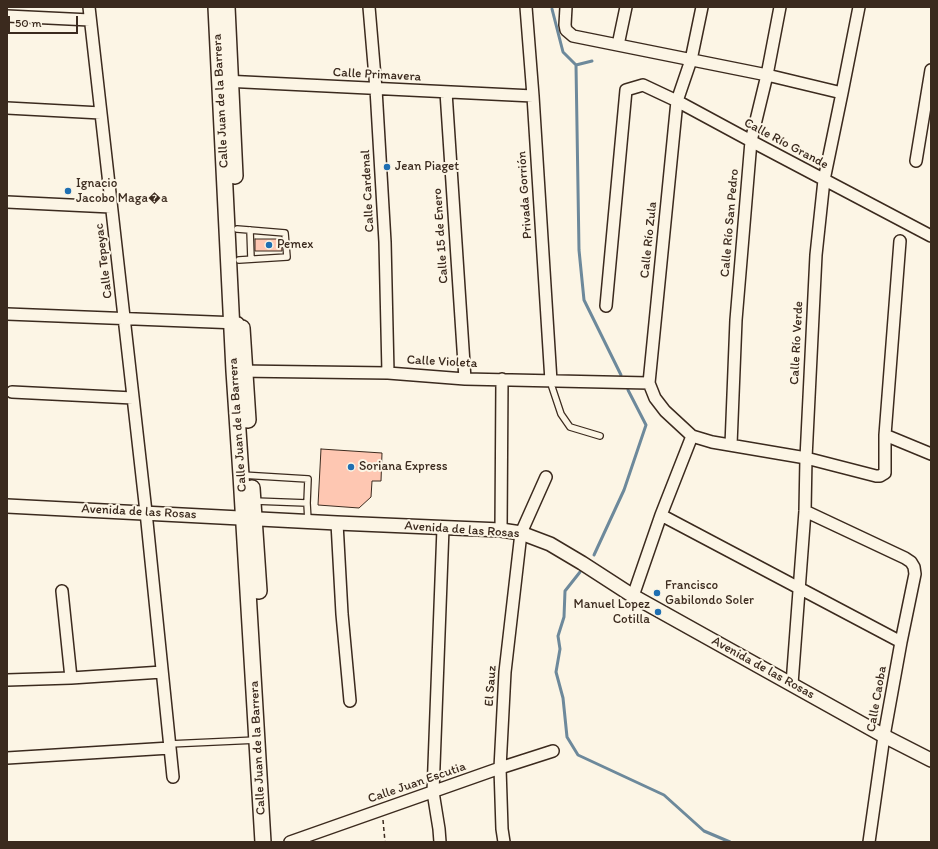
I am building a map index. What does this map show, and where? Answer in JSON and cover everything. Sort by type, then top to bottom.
[{"type":"main road","name":"Calle Juan de la Barrera","points":[[216,7],[244,229],[239,254]]},
{"type":"main road","name":"Calle Juan de la Barrera","points":[[227,7],[226,82],[239,254],[237,323],[239,371],[272,842]]},
{"type":"main road","name":"Calle Juan de la Barrera","points":[[249,519],[257,740],[263,842]]},
{"type":"street","name":"Calle Tepeyac","points":[[89,7],[146,512],[173,777]]},
{"type":"street","name":"Calle Cardenal","points":[[369,7],[376,89],[385,242],[388,373]]},
{"type":"street","name":"Privada Gorrión","points":[[526,7],[551,381]]},
{"type":"street","points":[[566,7],[566,30],[573,36],[767,75],[842,93]]},
{"type":"street","points":[[618,45],[626,7]]},
{"type":"street","name":"Calle Río Zula","points":[[649,383],[677,101],[691,60],[702,7]]},
{"type":"street","name":"Calle Río San Pedro","points":[[731,445],[736,320],[751,141],[767,75],[780,7]]},
{"type":"street","name":"Calle Río Verde","points":[[792,684],[805,511],[806,458],[816,255],[824,180],[859,7]]},
{"type":"street","points":[[7,16],[90,20]]},
{"type":"street","points":[[916,161],[927,120],[931,70]]},
{"type":"street","name":"Calle Primavera","points":[[226,82],[533,96]]},
{"type":"street","name":"Calle Río Grande","points":[[606,306],[626,90],[643,85],[677,101],[931,236]]},
{"type":"street","name":"Calle 15 de Enero","points":[[446,92],[465,379]]},
{"type":"street","points":[[7,108],[101,113]]},
{"type":"street","points":[[7,202],[111,207]]},
{"type":"street","points":[[649,383],[651,390],[665,411],[692,436],[731,445],[806,458],[880,476],[885,473],[885,435],[900,241]]},
{"type":"street","points":[[7,314],[237,323]]},
{"type":"street","name":"Calle Violeta","points":[[239,371],[388,373],[465,379],[649,383]]},
{"type":"street","points":[[501,530],[502,379]]},
{"type":"street","points":[[12,392],[133,398]]},
{"type":"street","points":[[885,435],[931,454]]},
{"type":"street","points":[[633,596],[661,515],[692,436]]},
{"type":"street","name":"El Sauz","points":[[504,842],[502,829],[500,768],[505,672],[521,533],[546,477]]},
{"type":"street","name":"Avenida de las Rosas","points":[[7,506],[146,512],[308,522],[501,530],[521,533],[550,544],[633,596],[884,736],[931,760]]},
{"type":"street","name":"Calle Caoba","points":[[805,511],[905,558],[911,562],[914,567],[915,574],[900,642],[884,736],[869,842]]},
{"type":"street","points":[[661,515],[900,642]]},
{"type":"street","points":[[337,523],[342,614],[350,701]]},
{"type":"street","points":[[440,842],[433,792],[443,528]]},
{"type":"street","points":[[62,591],[71,678]]},
{"type":"street","points":[[7,680],[71,678],[162,672]]},
{"type":"street","points":[[7,758],[169,746]]},
{"type":"street","name":"Calle Juan Escutia","points":[[290,842],[500,768],[553,751]]},
{"type":"lane","points":[[239,254],[287,257],[285,233],[244,229]]},
{"type":"lane","points":[[551,381],[561,414],[570,427],[600,436]]},
{"type":"lane","points":[[246,476],[308,479],[308,522]]},
{"type":"lane","points":[[248,501],[308,503]]},
{"type":"lane","points":[[169,746],[257,740]]},
{"type":"path","points":[[382,809],[385,842]]},
{"type":"building","name":"Pemex","points":[[255,239],[281,239],[282,251],[255,251]]},
{"type":"building","name":"Soriana Express","points":[[321,449],[382,453],[381,481],[372,481],[371,497],[359,508],[318,505]]},
{"type":"waterway","points":[[552,9],[563,52],[576,65],[579,250],[584,300],[621,375]]},
{"type":"waterway","points":[[576,65],[592,61]]},
{"type":"waterway","points":[[594,555],[624,490],[646,425],[628,390]]},
{"type":"waterway","points":[[580,572],[565,591],[564,617],[558,636],[560,649],[556,672],[563,698],[567,737],[578,755],[664,795],[704,831],[730,842]]},
{"type":"place","name":"Jean Piaget","points":[[387,167]]},
{"type":"place","name":"Ignacio Jacobo Maga�a","points":[[68,191]]},
{"type":"place","name":"Pemex","points":[[269,245]]},
{"type":"place","name":"Soriana Express","points":[[351,467]]},
{"type":"place","name":"Francisco Gabilondo Soler","points":[[657,593]]},
{"type":"place","name":"Manuel Lopez Cotilla","points":[[658,612]]}]
